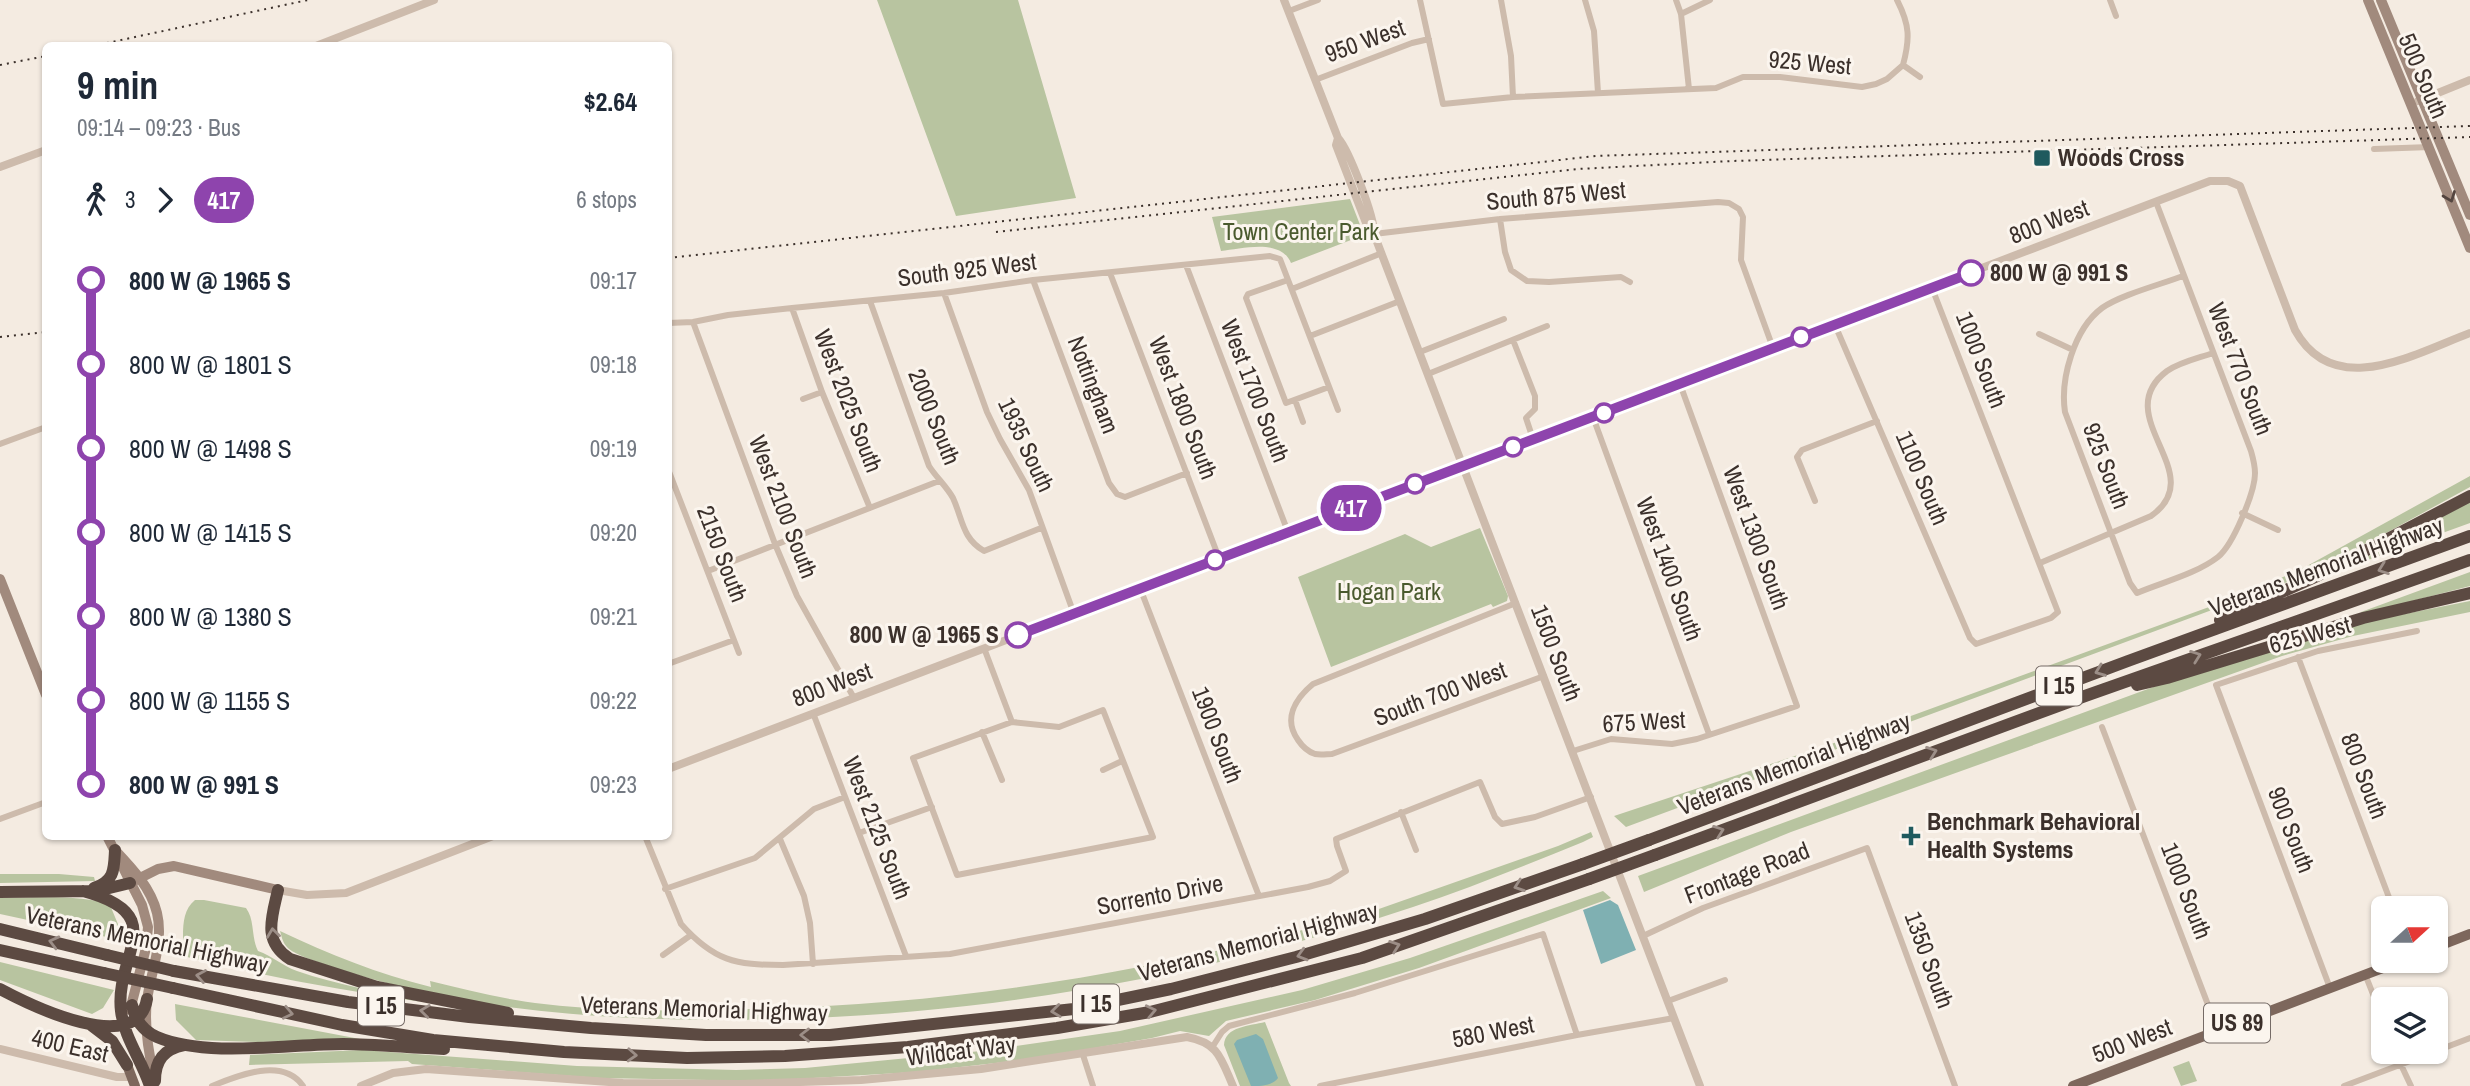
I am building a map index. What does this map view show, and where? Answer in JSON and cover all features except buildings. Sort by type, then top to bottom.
[{"type":"highway","points":[[2128,661],[2317,576],[2470,496]]},
{"type":"highway","name":"Veterans Memorial Highway","points":[[0,929],[174,971],[348,1002],[591,1028],[706,1035],[830,1035],[1074,1009],[1171,989],[1425,919],[1649,840],[2470,537]]},
{"type":"highway","name":"Veterans Memorial Highway","points":[[0,950],[342,1025],[420,1038],[564,1052],[687,1058],[785,1056],[908,1047],[1057,1028],[1150,1012],[1362,958],[1655,855],[2085,696],[2470,560]]},
{"type":"highway","points":[[2085,696],[2167,678],[2363,618],[2470,593]]},
{"type":"highway","points":[[83,891],[110,880],[115,850]]},
{"type":"highway","points":[[0,892],[113,889],[135,881]]},
{"type":"highway","points":[[278,890],[271,927],[273,941],[281,953],[290,959],[377,987],[591,1028]]},
{"type":"highway","points":[[83,891],[116,902],[127,914],[132,925],[133,945],[121,1001],[154,1084]]},
{"type":"highway","points":[[0,989],[41,1009],[87,1024],[112,1041],[131,1076]]},
{"type":"highway","points":[[131,1022],[145,1009],[148,999]]},
{"type":"highway","points":[[131,1022],[132,1005]]},
{"type":"highway","points":[[87,1024],[131,1022],[160,1038],[187,1044],[234,1048],[341,1044],[564,1052]]},
{"type":"highway","points":[[154,1084],[161,1056],[170,1049],[187,1044]]},
{"type":"main road","name":"500 South","points":[[2368,0],[2470,248]]},
{"type":"main road","name":"500 South","points":[[2381,0],[2470,215]]},
{"type":"main road","points":[[2430,147],[2451,167]]},
{"type":"main road","points":[[0,579],[42,685]]},
{"type":"main road","points":[[109,840],[155,907],[159,930],[148,999],[146,1031],[154,1084]]},
{"type":"main road","points":[[135,881],[158,869],[174,866],[278,890]]},
{"type":"main road","points":[[132,1005],[148,931],[135,881]]},
{"type":"main road","points":[[2448,942],[2470,934]]},
{"type":"main road","name":"500 West","points":[[2073,1086],[2088,1083],[2371,972]]},
{"type":"main road","points":[[131,1022],[122,1044],[131,1076]]},
{"type":"street","points":[[326,42],[434,0]]},
{"type":"street","name":"1500 South","points":[[1284,0],[1375,225],[1374,234],[1700,1086]]},
{"type":"street","points":[[1289,11],[1318,0]]},
{"type":"street","points":[[1420,0],[1443,104],[1598,93],[1594,31],[1585,0]]},
{"type":"street","points":[[1501,0],[1511,56],[1513,97]]},
{"type":"street","points":[[1676,0],[1681,14],[1686,89]]},
{"type":"street","points":[[1681,14],[1710,0]]},
{"type":"street","points":[[1897,0],[1905,15],[1909,41],[1903,65],[1920,77]]},
{"type":"street","points":[[2110,0],[2116,16]]},
{"type":"street","name":"950 West","points":[[1315,80],[1429,39]]},
{"type":"street","name":"925 West","points":[[1598,93],[1716,88],[1743,78],[1780,77],[1861,87],[1887,79],[1903,65]]},
{"type":"street","points":[[2411,104],[2470,80]]},
{"type":"street","points":[[2374,149],[2430,147]]},
{"type":"street","points":[[0,167],[42,151]]},
{"type":"street","name":"800 West","points":[[672,767],[2210,181],[2228,181],[2240,187],[2295,330],[2307,349],[2320,359],[2354,369],[2379,366],[2470,333]]},
{"type":"street","name":"West 770 South","points":[[2137,593],[2207,564],[2221,555],[2253,488],[2255,470],[2251,451],[2156,202]]},
{"type":"street","name":"South 875 West","points":[[1374,234],[1500,219],[1729,203],[1739,209],[1744,223],[1741,260],[1773,348]]},
{"type":"street","points":[[1500,219],[1511,270],[1527,281],[1620,277],[1630,282]]},
{"type":"street","points":[[1292,289],[1382,253]]},
{"type":"street","name":"South 925 West","points":[[672,324],[728,315],[944,293],[1033,280],[1270,256],[1280,259],[1288,280]]},
{"type":"street","name":"West 1700 South","points":[[1186,265],[1288,532]]},
{"type":"street","name":"West 1800 South","points":[[1110,273],[1219,558]]},
{"type":"street","name":"925 South","points":[[2137,593],[2130,583],[2065,412],[2062,394],[2064,379],[2073,350],[2089,323],[2102,308],[2183,276]]},
{"type":"street","name":"Nottingham","points":[[1033,280],[1109,483],[1116,494],[1125,496],[1187,472]]},
{"type":"street","points":[[1329,387],[1286,403],[1246,298],[1248,294],[1288,280],[1338,410]]},
{"type":"street","name":"1000 South","points":[[1932,288],[2058,612]]},
{"type":"street","name":"1935 South","points":[[944,293],[987,412],[1029,490],[1074,614]]},
{"type":"street","points":[[1310,336],[1400,300]]},
{"type":"street","name":"2000 South","points":[[870,301],[929,466],[951,495],[971,543],[984,551],[1041,528]]},
{"type":"street","name":"West 2025 South","points":[[792,308],[822,392],[870,508]]},
{"type":"street","points":[[1420,352],[1504,320]]},
{"type":"street","name":"West 2100 South","points":[[693,322],[775,544],[797,596],[854,698]]},
{"type":"street","name":"1100 South","points":[[1835,325],[1970,638],[1976,644],[2051,618],[2058,612]]},
{"type":"street","points":[[1428,374],[1547,326]]},
{"type":"street","points":[[2039,334],[2073,350]]},
{"type":"street","points":[[1513,340],[1535,396],[1535,409],[1526,418],[1533,439]]},
{"type":"street","points":[[2040,563],[2151,516],[2163,508],[2170,498],[2171,475],[2149,417],[2147,401],[2153,385],[2169,370],[2213,353]]},
{"type":"street","name":"West 1300 South","points":[[1680,384],[1797,706]]},
{"type":"street","points":[[803,399],[822,392]]},
{"type":"street","points":[[1295,400],[1303,422]]},
{"type":"street","name":"West 1400 South","points":[[1593,417],[1709,734]]},
{"type":"street","points":[[1815,501],[1797,457],[1802,450],[1877,421]]},
{"type":"street","points":[[0,444],[42,428]]},
{"type":"street","name":"2150 South","points":[[672,479],[739,653]]},
{"type":"street","points":[[708,571],[939,481]]},
{"type":"street","points":[[2242,513],[2278,530]]},
{"type":"street","name":"1900 South","points":[[1140,588],[1259,897]]},
{"type":"street","name":"South 700 West","points":[[1516,603],[1313,684],[1300,695],[1292,711],[1290,728],[1300,743],[1313,754],[1332,754],[1545,676]]},
{"type":"street","name":"625 West","points":[[2216,685],[2337,646],[2417,631]]},
{"type":"street","points":[[672,663],[734,640]]},
{"type":"street","points":[[984,648],[1012,722]]},
{"type":"street","name":"800 South","points":[[2298,657],[2388,896]]},
{"type":"street","name":"900 South","points":[[2216,685],[2330,988]]},
{"type":"street","name":"675 West","points":[[1573,751],[1611,739],[1672,744],[1797,706]]},
{"type":"street","points":[[1103,710],[1153,837],[957,874],[913,758],[1012,722],[1059,727],[1103,710]]},
{"type":"street","name":"West 2125 South","points":[[813,713],[906,956]]},
{"type":"street","name":"1000 South","points":[[2102,727],[2218,1031]]},
{"type":"street","points":[[982,732],[1002,780]]},
{"type":"street","points":[[1103,770],[1122,761]]},
{"type":"street","name":"Sorrento Drive","points":[[691,935],[710,953],[759,965],[813,964],[950,954],[1259,897],[1330,881],[1346,871],[1336,839],[1480,782],[1495,817],[1502,824],[1535,817],[1591,797]]},
{"type":"street","points":[[665,889],[755,858],[814,809],[845,797]]},
{"type":"street","points":[[0,820],[42,804]]},
{"type":"street","points":[[859,833],[932,807]]},
{"type":"street","points":[[1401,812],[1416,850]]},
{"type":"street","points":[[780,839],[804,895],[810,923],[813,964]]},
{"type":"street","points":[[278,890],[317,895],[346,893],[483,840]]},
{"type":"street","points":[[647,840],[681,924],[691,935],[663,955]]},
{"type":"street","name":"Frontage Road","points":[[1643,936],[1703,908],[1867,848]]},
{"type":"street","name":"1350 South","points":[[1867,848],[1955,1086]]},
{"type":"street","points":[[1233,1086],[1213,1046],[1229,1026],[1355,993],[1543,934],[1577,1035]]},
{"type":"street","points":[[2365,974],[2371,989]]},
{"type":"street","points":[[1668,1001],[1725,979]]},
{"type":"street","name":"580 West","points":[[1320,1086],[1674,1018]]},
{"type":"street","name":"Wildcat Way","points":[[361,1086],[393,1073],[426,1069],[634,1084],[854,1081],[967,1071],[1083,1055],[1181,1037],[1194,1038],[1213,1046]]},
{"type":"street","points":[[2448,1046],[2470,1038]]},
{"type":"street","name":"400 East","points":[[0,1049],[117,1077],[131,1076]]},
{"type":"street","points":[[1083,1055],[1093,1086]]},
{"type":"street","points":[[2344,1086],[2401,1064],[2411,1086]]},
{"type":"street","points":[[212,1086],[244,1074],[284,1071],[294,1075],[303,1086]]},
{"type":"green space","points":[[877,0],[1018,0],[1076,198],[956,216]]},
{"type":"green space","name":"Town Center Park","points":[[1350,199],[1364,235],[1291,263],[1279,250],[1270,248],[1250,247],[1221,251],[1212,217]]},
{"type":"green space","points":[[2470,476],[2470,487],[2293,580],[1626,827],[1614,816],[1867,732],[2250,592],[2307,566]]},
{"type":"green space","points":[[2470,502],[2470,523],[2355,563]]},
{"type":"green space","name":"Hogan Park","points":[[1480,528],[1508,596],[1507,601],[1493,607],[1491,604],[1331,667],[1298,577],[1405,534],[1431,547]]},
{"type":"green space","points":[[2470,572],[2470,586],[2362,614],[2361,612]]},
{"type":"green space","points":[[2470,601],[2470,612],[2353,636],[2282,656],[1791,832],[1644,892],[1638,876],[2156,686],[2374,620]]},
{"type":"green space","points":[[1591,832],[1593,837],[1583,842],[1434,900],[1246,956],[1074,991],[901,1012],[814,1018],[685,1020],[516,1008],[432,994],[338,969],[289,949],[280,931],[354,963],[411,982],[431,987],[430,981],[544,1004],[621,1010],[673,1010],[750,1009],[893,1001],[1035,985],[1175,960],[1314,927],[1322,929]]},
{"type":"green space","points":[[0,874],[59,874],[94,877],[95,881],[0,883]]},
{"type":"green space","points":[[1603,891],[1611,898],[1419,968],[1315,1000],[1226,1021],[1209,1036],[1180,1031],[1031,1059],[916,1072],[761,1081],[599,1078],[412,1064],[408,1061],[249,1065],[250,1055],[362,1050],[577,1066],[736,1070],[805,1068],[981,1051],[1120,1031],[1302,990],[1410,958]]},
{"type":"green space","points":[[0,898],[71,898],[110,905],[125,941],[0,914]]},
{"type":"green space","points":[[195,900],[246,908],[251,918],[258,951],[292,969],[422,1002],[302,982],[183,956],[184,918]]},
{"type":"green space","points":[[0,962],[114,990],[103,1008],[92,1014],[0,980]]},
{"type":"green space","points":[[175,1004],[360,1039],[258,1042],[196,1040],[176,1020]]},
{"type":"green space","points":[[1265,1022],[1291,1086],[1240,1086],[1224,1045],[1225,1039],[1233,1030]]},
{"type":"green space","points":[[2189,1061],[2197,1081],[2181,1086],[2173,1067]]},
{"type":"water","points":[[1610,900],[1618,905],[1636,950],[1601,964],[1583,910]]},
{"type":"water","points":[[1256,1034],[1263,1039],[1278,1078],[1262,1086],[1251,1086],[1234,1044],[1237,1040]]},
{"type":"railway","points":[[112,42],[308,0]]},
{"type":"railway","points":[[0,65],[42,57]]},
{"type":"railway","points":[[672,258],[1596,156],[2470,126]]},
{"type":"railway","points":[[996,232],[1578,169],[1732,161],[2470,137]]},
{"type":"railway","points":[[0,337],[42,332]]},
{"type":"bus line","name":"417","points":[[1018,635],[1971,273]]},
{"type":"place","name":"Woods Cross","points":[[2042,158]]},
{"type":"place","name":"800 W @ 991 S","points":[[1971,273]]},
{"type":"place","name":"800 W @ 1965 S","points":[[1018,635]]},
{"type":"place","name":"Benchmark Behavioral Health Systems","points":[[1911,836]]}]
